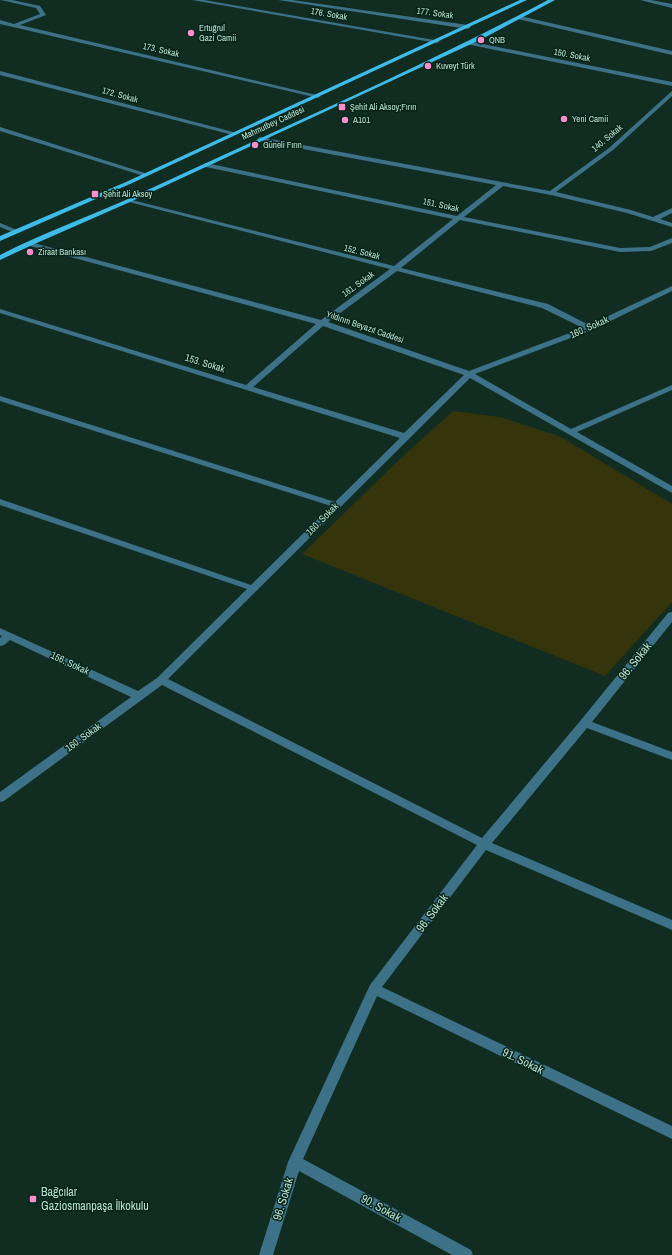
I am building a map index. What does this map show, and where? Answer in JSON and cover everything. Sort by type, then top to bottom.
[{"type":"main road","name":"Mahmutbey Caddesi","points":[[0,238],[146,175],[524,0]]},
{"type":"main road","name":"Mahmutbey Caddesi","points":[[0,258],[27,244],[128,201],[468,44],[552,0]]},
{"type":"street","points":[[4,0],[38,7],[43,15],[14,25]]},
{"type":"street","name":"176. Sokak","points":[[195,0],[437,41]]},
{"type":"street","name":"177. Sokak","points":[[281,0],[468,27]]},
{"type":"street","points":[[643,0],[672,6]]},
{"type":"street","points":[[520,18],[672,53]]},
{"type":"street","name":"173. Sokak","points":[[0,22],[318,96]]},
{"type":"street","name":"150. Sokak","points":[[468,44],[672,84]]},
{"type":"street","name":"172. Sokak","points":[[0,73],[235,134]]},
{"type":"street","name":"140. Sokak","points":[[551,193],[611,148],[672,93]]},
{"type":"street","points":[[0,129],[146,175]]},
{"type":"street","points":[[0,137],[11,133]]},
{"type":"street","points":[[260,139],[551,193],[629,211],[672,225]]},
{"type":"street","name":"151. Sokak","points":[[206,165],[620,250],[651,249],[672,240]]},
{"type":"street","name":"161. Sokak","points":[[247,388],[322,323],[395,269],[501,184]]},
{"type":"street","name":"152. Sokak","points":[[128,201],[545,306],[588,328]]},
{"type":"street","points":[[654,219],[672,210]]},
{"type":"street","points":[[0,225],[15,231]]},
{"type":"street","name":"Yıldırım Beyazıt Caddesi","points":[[27,244],[322,323],[468,374],[672,490]]},
{"type":"street","name":"160. Sokak","points":[[0,798],[161,680],[404,436],[468,374],[588,328],[672,288]]},
{"type":"street","name":"153. Sokak","points":[[0,311],[404,436]]},
{"type":"street","points":[[570,432],[672,387]]},
{"type":"street","points":[[0,398],[336,505]]},
{"type":"street","points":[[0,502],[252,588]]},
{"type":"street","name":"96. Sokak","points":[[266,1255],[295,1162],[374,989],[484,844],[670,620]]},
{"type":"street","points":[[0,643],[5,633]]},
{"type":"street","name":"156. Sokak","points":[[5,633],[139,696]]},
{"type":"street","points":[[161,680],[484,844],[672,925]]},
{"type":"street","points":[[585,723],[672,756]]},
{"type":"street","name":"91. Sokak","points":[[374,989],[672,1133]]},
{"type":"street","name":"90. Sokak","points":[[295,1162],[466,1255]]},
{"type":"shaded area","points":[[453,411],[500,417],[561,437],[672,504],[672,602],[605,676],[302,554],[400,459]]},
{"type":"place","name":"Ertuğrul Gazi Camii","points":[[191,33]]},
{"type":"place","name":"QNB","points":[[481,40]]},
{"type":"place","name":"Kuveyt Türk","points":[[428,66]]},
{"type":"place","name":"Şehit Ali Aksoy;Fırın","points":[[342,107]]},
{"type":"place","name":"Yeni Camii","points":[[564,119]]},
{"type":"place","name":"A101","points":[[345,120]]},
{"type":"place","name":"Güneli Fırın","points":[[255,145]]},
{"type":"place","name":"Şehit Ali Aksoy","points":[[95,194]]},
{"type":"place","name":"Ziraat Bankası","points":[[30,252]]},
{"type":"place","name":"Bağcılar Gaziosmanpaşa İlkokulu","points":[[33,1199]]}]
